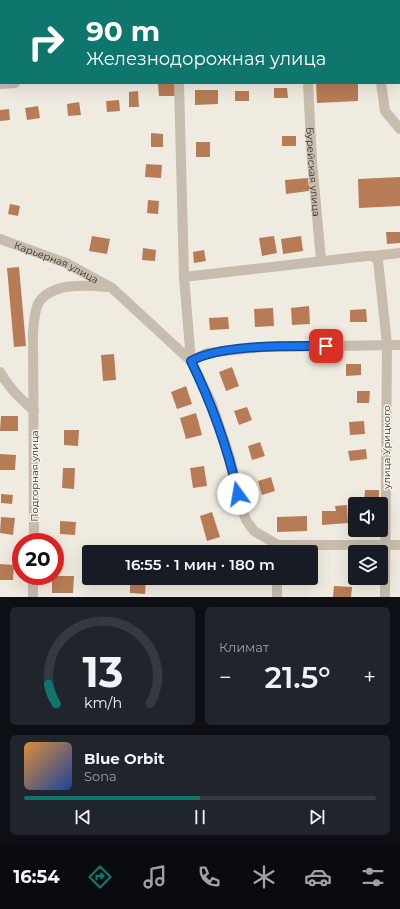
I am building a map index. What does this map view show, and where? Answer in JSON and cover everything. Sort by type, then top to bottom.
[{"type":"street","points":[[179,84],[184,278],[191,361],[212,404],[230,458],[246,520],[254,531],[274,545]]},
{"type":"street","name":"Бурейская улица","points":[[308,84],[312,160],[321,260]]},
{"type":"street","points":[[381,84],[385,111],[400,129]]},
{"type":"street","name":"Карьерная улица","points":[[0,239],[66,263],[112,288],[191,361]]},
{"type":"street","points":[[184,278],[321,260],[400,253]]},
{"type":"street","name":"улица Урицкого","points":[[373,256],[378,260],[381,271],[387,344],[385,545]]},
{"type":"street","name":"Подгорная улица","points":[[34,533],[33,332],[35,312],[38,303],[44,296],[63,288],[84,284],[112,288]]},
{"type":"street","points":[[191,361],[207,353],[264,347],[400,345]]},
{"type":"street","points":[[0,372],[10,387],[34,411]]},
{"type":"street","points":[[388,545],[400,545]]},
{"type":"street","points":[[318,547],[348,546]]},
{"type":"street","points":[[33,585],[33,597]]},
{"type":"street","points":[[277,585],[277,597]]},
{"type":"street","name":"улица Урицкого","points":[[385,585],[385,597]]},
{"type":"building","points":[[158,84],[176,84],[177,96],[159,96]]},
{"type":"building","points":[[316,84],[358,84],[358,101],[317,103]]},
{"type":"building","points":[[274,88],[287,88],[288,98],[274,98]]},
{"type":"building","points":[[195,90],[218,90],[218,104],[195,105]]},
{"type":"building","points":[[138,91],[139,107],[129,107],[129,92]]},
{"type":"building","points":[[235,91],[249,91],[249,101],[235,101]]},
{"type":"building","points":[[119,100],[120,111],[107,112],[106,101]]},
{"type":"building","points":[[79,102],[81,115],[68,116],[67,104]]},
{"type":"building","points":[[38,106],[40,118],[27,120],[25,108]]},
{"type":"building","points":[[9,109],[10,120],[0,121],[0,110]]},
{"type":"building","points":[[151,133],[163,134],[163,147],[151,147]]},
{"type":"building","points":[[282,136],[296,136],[296,146],[282,146]]},
{"type":"building","points":[[196,142],[210,142],[210,157],[196,157]]},
{"type":"building","points":[[146,164],[162,165],[161,178],[145,177]]},
{"type":"building","points":[[400,177],[400,206],[359,208],[358,179]]},
{"type":"building","points":[[308,178],[309,191],[286,194],[285,180]]},
{"type":"building","points":[[148,200],[159,201],[158,214],[147,213]]},
{"type":"building","points":[[10,204],[20,206],[18,216],[8,214]]},
{"type":"building","points":[[386,232],[400,232],[400,243],[387,244]]},
{"type":"building","points":[[92,236],[110,239],[107,254],[89,251]]},
{"type":"building","points":[[274,236],[277,253],[262,256],[259,238]]},
{"type":"building","points":[[301,236],[303,251],[283,254],[281,239]]},
{"type":"building","points":[[143,248],[156,250],[155,261],[142,260]]},
{"type":"building","points":[[204,250],[206,261],[194,263],[193,252]]},
{"type":"building","points":[[19,267],[26,346],[14,347],[7,268]]},
{"type":"building","points":[[309,306],[310,324],[292,325],[291,308]]},
{"type":"building","points":[[273,308],[274,326],[255,327],[254,309]]},
{"type":"building","points":[[366,309],[367,322],[350,322],[350,310]]},
{"type":"building","points":[[228,317],[229,329],[210,330],[209,318]]},
{"type":"building","points":[[114,354],[116,380],[103,381],[101,355]]},
{"type":"building","points":[[346,364],[361,364],[361,375],[346,376]]},
{"type":"building","points":[[232,367],[239,386],[226,391],[219,372]]},
{"type":"building","points":[[186,386],[192,404],[177,409],[171,392]]},
{"type":"building","points":[[357,391],[370,391],[369,403],[357,403]]},
{"type":"building","points":[[247,407],[252,420],[239,425],[234,411]]},
{"type":"building","points":[[196,413],[202,435],[186,439],[180,418]]},
{"type":"building","points":[[1,416],[18,416],[18,431],[0,431]]},
{"type":"building","points":[[364,421],[365,434],[350,435],[349,422]]},
{"type":"building","points":[[64,430],[79,430],[78,446],[64,445]]},
{"type":"building","points":[[260,442],[265,456],[252,460],[248,446]]},
{"type":"building","points":[[366,449],[367,459],[350,461],[348,451]]},
{"type":"building","points":[[0,454],[16,455],[15,470],[0,470]]},
{"type":"building","points":[[204,466],[207,486],[193,488],[190,468]]},
{"type":"building","points":[[63,468],[75,468],[74,489],[62,488]]},
{"type":"building","points":[[271,477],[275,491],[262,495],[258,481]]},
{"type":"building","points":[[365,490],[379,490],[379,497],[364,497]]},
{"type":"building","points":[[1,494],[13,495],[12,504],[1,503]]},
{"type":"building","points":[[347,505],[348,523],[322,525],[322,511],[336,511],[335,506]]},
{"type":"building","points":[[212,512],[220,537],[207,541],[200,516]]},
{"type":"building","points":[[307,516],[307,531],[277,532],[277,517]]},
{"type":"building","points":[[1,517],[15,518],[12,535],[0,533]]},
{"type":"building","points":[[60,521],[76,522],[75,535],[60,533]]},
{"type":"building","points":[[0,564],[12,565],[12,580],[0,580]]},
{"type":"building","points":[[64,576],[74,576],[73,593],[52,593],[52,585],[64,585]]},
{"type":"building","points":[[130,585],[146,585],[145,594],[130,593]]},
{"type":"building","points":[[334,586],[352,587],[351,597],[333,597]]},
{"type":"route","points":[[238,494],[230,458],[212,404],[191,361],[207,353],[264,347],[326,346]]}]
